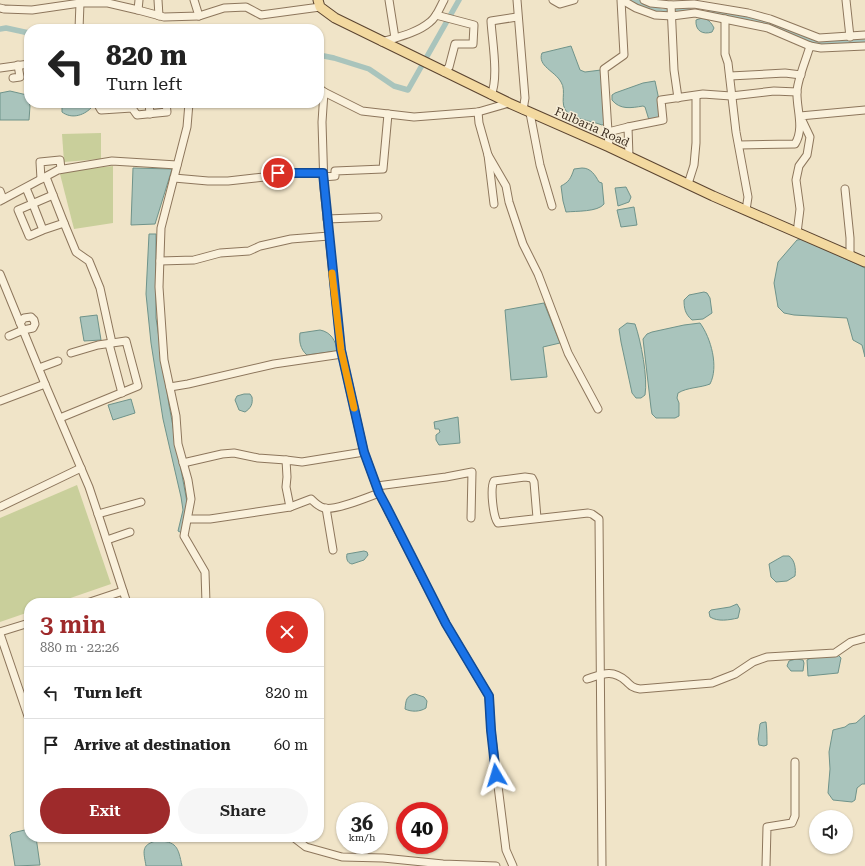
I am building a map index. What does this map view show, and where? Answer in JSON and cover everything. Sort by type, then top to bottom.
[{"type":"main road","name":"Fulbaria Road","points":[[319,3],[335,18],[491,95],[797,233],[865,262]]},
{"type":"street","points":[[138,10],[140,0]]},
{"type":"street","points":[[158,0],[159,16]]},
{"type":"street","points":[[194,0],[199,16]]},
{"type":"street","points":[[389,0],[395,38]]},
{"type":"street","points":[[382,42],[411,32],[431,22],[444,0]]},
{"type":"street","points":[[517,0],[527,111],[552,206]]},
{"type":"street","points":[[553,0],[560,4],[574,0]]},
{"type":"street","points":[[621,0],[636,8],[655,15],[672,16],[695,14],[768,28],[810,46],[821,48],[865,46]]},
{"type":"street","points":[[609,147],[604,69],[624,55],[621,0]]},
{"type":"street","points":[[644,0],[651,3],[671,5],[685,2],[717,7],[770,19],[819,38],[865,35]]},
{"type":"street","points":[[846,0],[850,37]]},
{"type":"street","points":[[0,8],[32,10],[59,3],[113,2],[164,17],[199,16],[224,8],[246,4],[261,15],[319,3]]},
{"type":"street","points":[[79,24],[80,3]]},
{"type":"street","points":[[671,5],[674,70],[678,98]]},
{"type":"street","points":[[436,15],[474,25],[473,44],[455,44],[449,67],[444,72]]},
{"type":"street","points":[[491,95],[494,89],[494,67],[491,21],[518,18]]},
{"type":"street","points":[[725,19],[725,54],[730,76],[731,96],[738,145],[748,197],[746,210]]},
{"type":"street","points":[[738,145],[795,144],[798,139],[800,116],[797,92],[810,46]]},
{"type":"street","points":[[0,68],[24,64]]},
{"type":"street","points":[[13,78],[20,77],[18,65]]},
{"type":"street","points":[[730,76],[785,73],[801,75]]},
{"type":"street","points":[[324,91],[362,111],[414,117],[478,112],[508,103]]},
{"type":"street","points":[[608,132],[662,120],[661,100],[703,94],[731,96],[774,91],[797,92]]},
{"type":"street","points":[[688,184],[694,165],[696,96]]},
{"type":"street","points":[[133,108],[137,115],[167,112],[167,108]]},
{"type":"street","points":[[149,108],[150,114]]},
{"type":"street","points":[[189,108],[187,127],[161,228],[159,288],[164,352],[176,416],[178,444],[191,499],[184,536],[205,572],[206,598]]},
{"type":"street","points":[[322,108],[323,175],[342,354],[364,452],[378,490],[446,624],[489,696],[491,730],[506,850],[513,866]]},
{"type":"street","points":[[800,116],[865,110]]},
{"type":"street","points":[[478,112],[479,123],[488,155],[494,204]]},
{"type":"street","points":[[174,178],[228,181],[264,177],[278,173],[335,176],[335,170],[383,169],[388,114]]},
{"type":"street","points":[[797,233],[800,209],[796,180],[799,166],[807,155],[810,137],[800,116]]},
{"type":"street","points":[[628,127],[629,157]]},
{"type":"street","points":[[488,155],[506,186],[523,244],[538,274],[568,353],[598,409]]},
{"type":"street","points":[[61,169],[60,160],[40,162],[44,178],[53,195],[76,252],[89,261],[100,288],[122,393]]},
{"type":"street","points":[[0,191],[2,200],[61,169],[112,161],[177,165]]},
{"type":"street","points":[[26,188],[43,230]]},
{"type":"street","points":[[845,189],[850,238],[850,256]]},
{"type":"street","points":[[53,195],[18,210],[29,236],[64,223]]},
{"type":"street","points":[[328,219],[378,217]]},
{"type":"street","points":[[160,261],[194,260],[220,254],[249,251],[260,246],[291,239],[329,236]]},
{"type":"street","points":[[0,274],[98,514],[125,598]]},
{"type":"street","points":[[9,336],[21,327]]},
{"type":"street","points":[[60,418],[138,386],[126,341],[98,345],[71,354]]},
{"type":"street","points":[[170,387],[274,364],[342,354]]},
{"type":"street","points":[[39,368],[58,361]]},
{"type":"street","points":[[0,401],[45,384]]},
{"type":"street","points":[[183,463],[222,454],[234,453],[258,458],[302,462],[364,452]]},
{"type":"street","points":[[286,460],[286,486],[290,506]]},
{"type":"street","points":[[0,506],[80,468]]},
{"type":"street","points":[[188,519],[210,519],[290,506],[311,499],[319,506],[326,508],[348,504],[378,490],[472,472],[471,518]]},
{"type":"street","points":[[537,518],[534,482],[532,478],[525,477],[494,481],[491,485],[495,518],[498,523],[588,513],[598,517],[599,519],[602,866]]},
{"type":"street","points":[[98,514],[141,502]]},
{"type":"street","points":[[326,508],[333,550]]},
{"type":"street","points":[[107,540],[130,532]]},
{"type":"street","points":[[102,598],[123,591]]},
{"type":"street","points":[[24,625],[0,633],[24,704]]},
{"type":"street","points":[[587,679],[612,673],[618,674],[633,688],[640,690],[712,683],[735,674],[753,662],[767,657],[835,653],[852,642],[865,638]]},
{"type":"street","points":[[766,866],[767,827],[792,823],[795,816],[795,762]]},
{"type":"street","points":[[300,842],[306,847],[342,857],[383,858],[443,864],[496,866]]},
{"type":"green space","points":[[101,133],[101,159],[64,162],[62,134]]},
{"type":"green space","points":[[113,166],[113,223],[74,229],[60,174],[73,170]]},
{"type":"green space","points":[[77,485],[111,584],[70,598],[24,598],[24,614],[0,622],[0,518]]},
{"type":"water","points":[[702,18],[708,20],[712,24],[714,28],[712,32],[706,33],[698,29],[696,20]]},
{"type":"water","points":[[571,46],[580,70],[585,72],[601,70],[604,124],[602,125],[579,118],[567,112],[563,101],[563,86],[558,78],[544,65],[542,61],[542,53]]},
{"type":"water","points":[[655,81],[661,119],[649,120],[645,107],[643,106],[630,108],[622,107],[612,100],[612,95],[615,93],[643,83]]},
{"type":"water","points":[[10,91],[24,94],[24,108],[30,108],[29,120],[0,120],[0,93]]},
{"type":"water","points":[[62,108],[91,108],[77,116],[62,112]]},
{"type":"water","points":[[133,168],[172,169],[155,224],[131,225]]},
{"type":"water","points":[[585,168],[594,174],[599,182],[602,183],[604,204],[601,207],[592,210],[566,212],[561,186],[566,183],[572,175],[574,169]]},
{"type":"water","points":[[626,187],[631,197],[629,202],[618,206],[615,188]]},
{"type":"water","points":[[634,207],[637,225],[621,227],[617,210]]},
{"type":"water","points":[[149,234],[156,234],[156,318],[169,405],[187,502],[182,533],[178,531],[183,510],[181,497],[163,419],[151,343],[146,294]]},
{"type":"water","points":[[804,239],[865,268],[865,357],[862,345],[853,340],[847,318],[794,315],[784,313],[778,307],[774,283],[778,262],[797,240]]},
{"type":"water","points":[[704,292],[707,293],[710,298],[712,313],[703,319],[692,320],[685,311],[684,300],[689,295]]},
{"type":"water","points":[[544,303],[560,343],[543,347],[547,377],[511,380],[505,310]]},
{"type":"water","points":[[97,315],[101,340],[84,341],[80,317]]},
{"type":"water","points":[[627,323],[635,324],[642,349],[646,388],[645,395],[641,398],[636,398],[632,393],[621,342],[619,329]]},
{"type":"water","points":[[700,323],[710,344],[714,361],[713,377],[710,384],[678,393],[677,398],[679,403],[679,416],[675,418],[656,418],[652,414],[651,408],[643,339],[647,334],[652,332]]},
{"type":"water","points":[[320,330],[330,335],[337,351],[307,355],[300,345],[300,333]]},
{"type":"water","points":[[250,394],[252,397],[252,404],[245,412],[239,410],[235,400],[237,396]]},
{"type":"water","points":[[131,399],[135,413],[113,420],[108,405]]},
{"type":"water","points":[[458,417],[460,443],[439,445],[436,440],[436,435],[440,432],[439,429],[435,429],[434,422]]},
{"type":"water","points":[[364,551],[367,552],[368,555],[364,560],[352,564],[348,561],[347,554]]},
{"type":"water","points":[[783,556],[789,556],[793,560],[795,576],[787,581],[776,582],[771,577],[769,564]]},
{"type":"water","points":[[737,604],[740,609],[738,618],[720,620],[710,617],[709,612],[711,610],[730,607]]},
{"type":"water","points":[[838,655],[841,658],[838,673],[808,676],[807,660],[811,658]]},
{"type":"water","points":[[796,659],[803,660],[803,671],[791,671],[787,666],[789,661]]},
{"type":"water","points":[[415,694],[424,697],[427,701],[426,708],[416,711],[405,709],[407,699]]},
{"type":"water","points":[[865,715],[865,784],[862,784],[857,788],[855,800],[852,802],[833,800],[828,793],[830,769],[829,752],[833,730],[856,723]]},
{"type":"water","points":[[766,722],[767,745],[764,746],[759,745],[758,739],[760,724]]},
{"type":"water","points":[[24,830],[24,842],[37,842],[40,865],[15,866],[10,835],[12,833]]},
{"type":"water","points":[[168,842],[175,846],[178,850],[182,866],[146,866],[144,850],[147,845],[151,843]]},
{"type":"waterway","points":[[324,56],[369,69],[394,86],[408,90],[459,0]]},
{"type":"waterway","points":[[633,0],[662,12],[689,11]]},
{"type":"waterway","points":[[711,13],[770,23],[818,44],[865,42]]},
{"type":"waterway","points":[[0,29],[6,28],[24,32]]},
{"type":"slow traffic","points":[[332,273],[341,350],[354,408]]},
{"type":"route","points":[[278,173],[323,173],[341,350],[364,452],[379,493],[446,624],[489,696],[496,775]]}]
